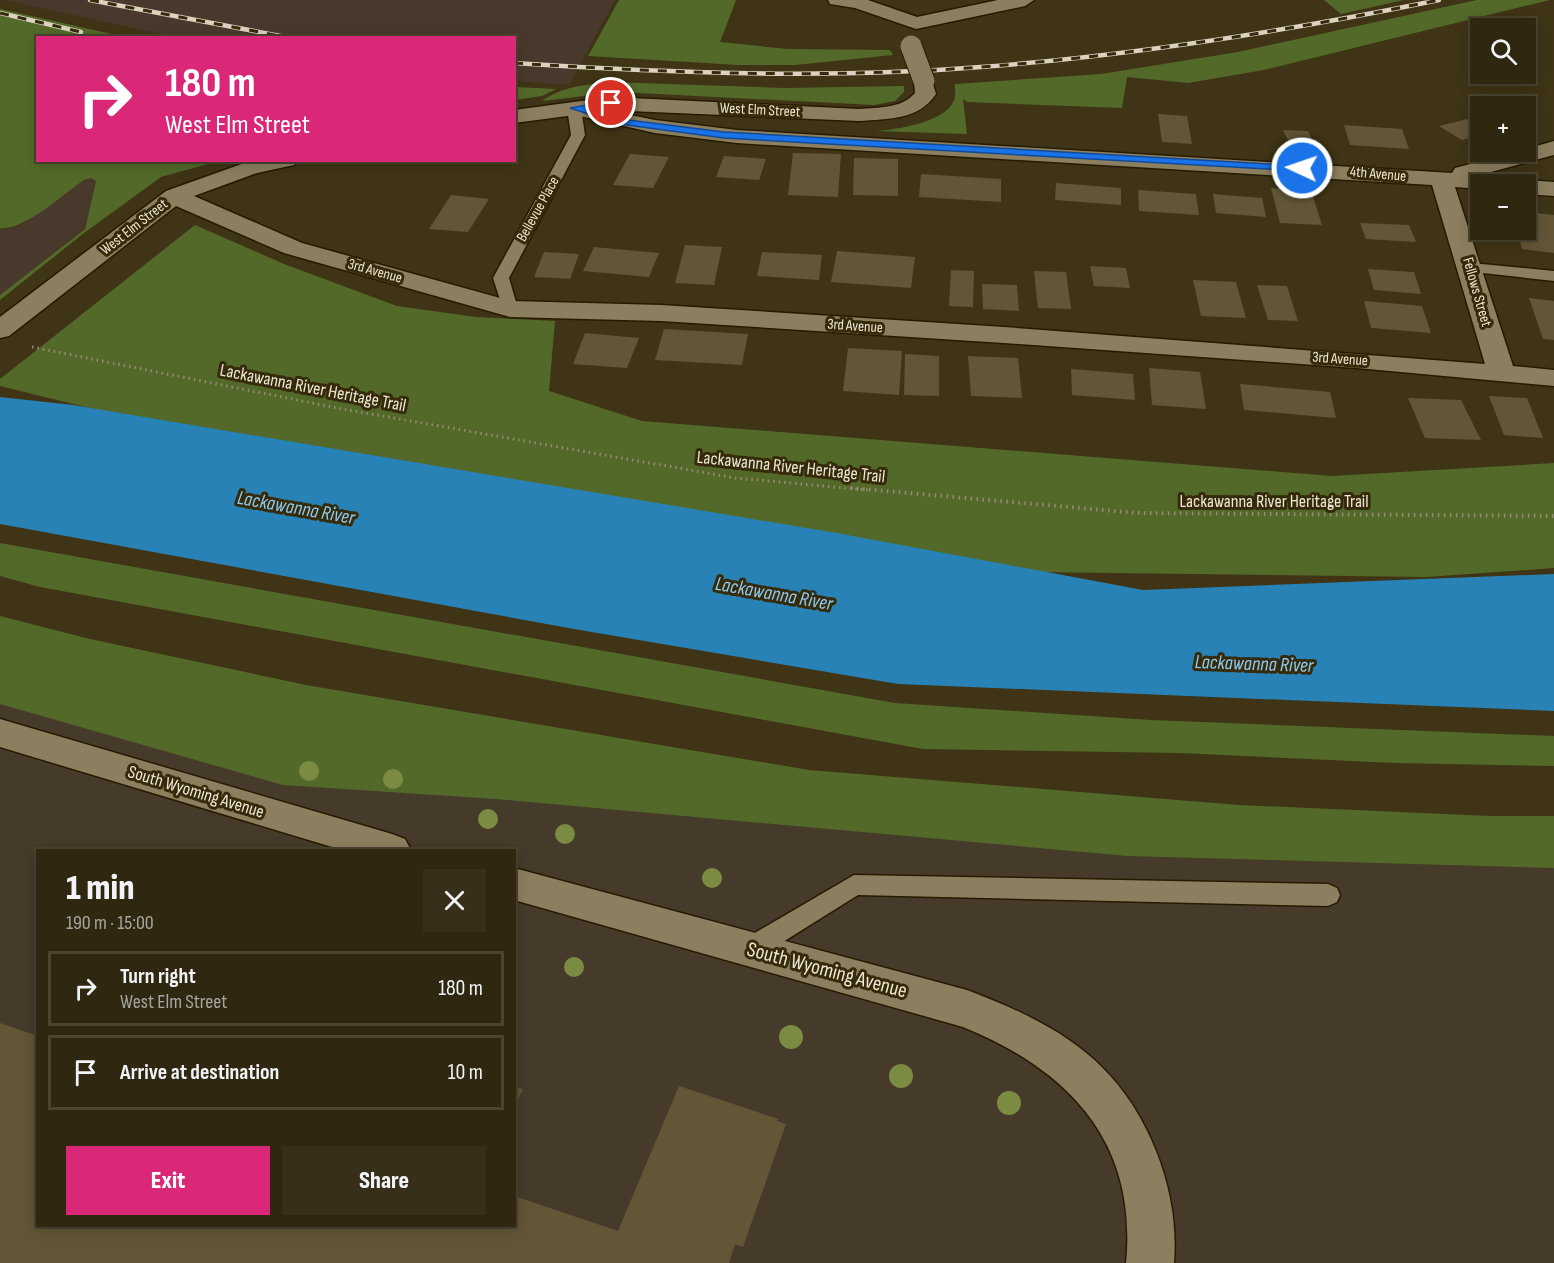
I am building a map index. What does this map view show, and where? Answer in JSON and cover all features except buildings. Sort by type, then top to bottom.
[{"type":"street","points":[[837,0],[858,2],[916,23],[1025,0]]},
{"type":"street","name":"West Elm Street","points":[[516,117],[611,103],[859,115],[888,113],[910,107],[921,101],[926,94],[924,81],[911,46],[916,23]]},
{"type":"street","name":"4th Avenue","points":[[574,108],[619,122],[724,135],[1326,170],[1470,181]]},
{"type":"street","points":[[1441,179],[1554,148]]},
{"type":"street","name":"West Elm Street","points":[[0,330],[174,196],[249,168],[277,162]]},
{"type":"street","name":"Fellows Street","points":[[1441,179],[1471,268],[1501,372]]},
{"type":"street","points":[[1536,188],[1554,189]]},
{"type":"street","name":"3rd Avenue","points":[[174,196],[293,248],[510,309],[672,314],[1501,372],[1554,378]]},
{"type":"street","name":"South Wyoming Avenue","points":[[0,733],[389,849]]},
{"type":"street","name":"South Wyoming Avenue","points":[[516,885],[967,1009],[1007,1023],[1070,1062],[1092,1082],[1113,1107],[1135,1154],[1147,1192],[1151,1217],[1150,1263]]},
{"type":"lane","name":"Bellevue Place","points":[[510,309],[501,278],[578,135],[574,108]]},
{"type":"lane","points":[[1471,268],[1554,276]]},
{"type":"lane","points":[[750,949],[854,885],[1328,895]]},
{"type":"path","name":"Lackawanna River Heritage Trail","points":[[23,345],[337,408],[735,478],[1137,513],[1554,516]]},
{"type":"shaded area","points":[[4,0],[615,0],[569,85],[516,81],[516,36],[171,36]]},
{"type":"shaded area","points":[[91,178],[96,180],[85,228],[0,295],[0,228],[9,229],[22,224],[84,180]]},
{"type":"shaded area","points":[[0,695],[1128,856],[1554,868],[1554,1263],[0,1263]]},
{"type":"green space","points":[[619,0],[736,0],[720,42],[787,49],[890,50],[893,55],[795,65],[738,65],[588,56]]},
{"type":"green space","points":[[1324,0],[1404,0],[1341,14]]},
{"type":"green space","points":[[1477,0],[1550,0],[1264,70],[1188,83],[1127,77],[1122,108],[967,102],[963,99],[967,134],[875,131],[896,129],[934,118],[952,105],[955,84],[1101,74],[1238,52]]},
{"type":"green space","points":[[0,9],[121,36],[36,36],[36,162],[215,162],[161,177],[84,233],[0,300],[0,295],[85,229],[96,181],[91,178],[84,180],[32,218],[20,224],[0,228]]},
{"type":"green space","points":[[610,82],[784,88],[904,86],[904,92],[895,101],[874,105],[618,92],[542,101],[566,89]]},
{"type":"green space","points":[[516,87],[556,89],[542,96],[516,100]]},
{"type":"green space","points":[[195,225],[284,264],[397,306],[476,317],[555,321],[549,391],[642,421],[1332,476],[1554,463],[1554,568],[1427,577],[1033,572],[256,449],[0,386],[0,379]]},
{"type":"green space","points":[[0,543],[895,703],[1151,720],[1554,736],[1554,766],[1395,763],[1180,753],[923,749],[40,587],[0,576]]},
{"type":"green space","points":[[0,616],[90,639],[306,685],[809,770],[1239,805],[1490,816],[1554,816],[1554,868],[1128,856],[496,799],[283,785],[0,704]]},
{"type":"water","name":"Lackawanna River","points":[[0,397],[73,405],[842,534],[1143,590],[1554,574],[1554,711],[898,684],[574,629],[0,524]]},
{"type":"railway","points":[[90,0],[280,36]]},
{"type":"railway","points":[[516,63],[631,70],[748,73],[923,71],[1039,62],[1154,49],[1325,22],[1439,0]]},
{"type":"railway","points":[[0,13],[81,32]]},
{"type":"route","points":[[611,103],[574,108],[619,122],[724,135],[1040,155],[1302,168]]}]
